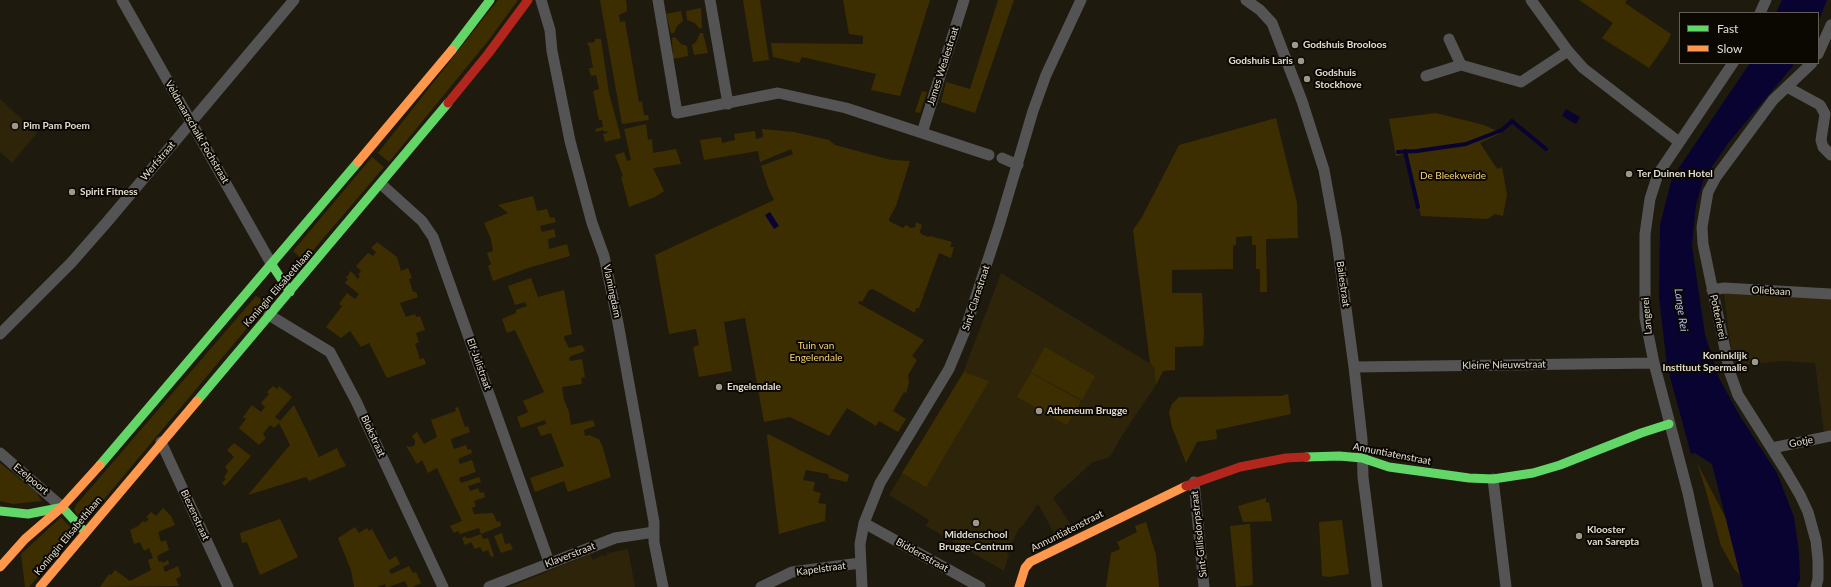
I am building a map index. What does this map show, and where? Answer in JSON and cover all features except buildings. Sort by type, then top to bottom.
[{"type":"main road","name":"Koningin Elisabethlaan","points":[[0,567],[25,539],[62,507],[93,474],[442,63],[490,0]]},
{"type":"main road","name":"Koningin Elisabethlaan","points":[[40,587],[381,184],[488,54],[528,0]]},
{"type":"main road","points":[[272,265],[290,292]]},
{"type":"main road","name":"Annuntiatenstraat","points":[[1019,587],[1025,568],[1030,562],[1037,558],[1071,540],[1194,482],[1240,467],[1286,458],[1321,455],[1362,458],[1389,467],[1469,478],[1493,479],[1533,473],[1560,465],[1641,433],[1669,424]]},
{"type":"main road","points":[[0,511],[28,514],[62,507],[85,532]]},
{"type":"street","name":"Veldmaarschalk Fochstraat","points":[[122,0],[272,265]]},
{"type":"street","name":"Werfstraat","points":[[0,334],[71,263],[294,0]]},
{"type":"street","name":"Vlamingdam","points":[[541,0],[549,25],[550,41],[570,141],[592,223],[604,256],[638,431],[654,522],[654,542],[663,587]]},
{"type":"street","points":[[658,0],[677,113],[778,93],[846,108],[989,155]]},
{"type":"street","points":[[710,0],[728,104]]},
{"type":"street","name":"James Wealestraat","points":[[922,132],[964,0]]},
{"type":"street","name":"Sint-Clarastraat","points":[[862,587],[860,544],[864,523],[880,483],[949,369],[964,333],[1018,165],[1033,111],[1046,75],[1081,0]]},
{"type":"street","name":"Baliestraat","points":[[1246,0],[1260,10],[1272,23],[1302,101],[1324,170],[1337,242],[1354,367],[1362,439],[1362,458],[1377,587]]},
{"type":"street","points":[[1531,0],[1568,52],[1582,68],[1679,142]]},
{"type":"street","points":[[1760,12],[1766,0]]},
{"type":"street","points":[[1819,52],[1831,25]]},
{"type":"street","points":[[1449,39],[1461,65]]},
{"type":"street","points":[[1426,76],[1461,65],[1521,82],[1568,52]]},
{"type":"street","name":"Langerei","points":[[1708,587],[1688,493],[1654,363],[1645,318],[1647,218],[1658,174],[1732,64]]},
{"type":"street","name":"Potterierei","points":[[1811,64],[1773,100],[1734,151],[1708,192],[1704,207],[1702,239],[1730,373],[1738,396],[1772,448],[1800,495],[1808,512],[1816,547],[1818,579],[1816,587]]},
{"type":"street","points":[[1788,87],[1820,106],[1825,114],[1821,140],[1823,147],[1831,155]]},
{"type":"street","points":[[1002,158],[1018,165]]},
{"type":"street","name":"Elf-Julistraat","points":[[381,184],[422,221],[432,237],[549,562]]},
{"type":"street","name":"Oliebaan","points":[[1712,290],[1724,288],[1831,294]]},
{"type":"street","name":"Blokstraat","points":[[269,315],[330,352],[356,401],[443,587]]},
{"type":"street","name":"Kleine Nieuwstraat","points":[[1354,367],[1654,363]]},
{"type":"street","name":"Gotje","points":[[1772,448],[1831,436]]},
{"type":"street","name":"Biezenstraat","points":[[162,442],[228,587]]},
{"type":"street","name":"Ezelpoort","points":[[0,453],[62,507]]},
{"type":"street","points":[[1493,479],[1506,587]]},
{"type":"street","name":"Sint-Gillisdorpstraat","points":[[1194,482],[1204,587]]},
{"type":"street","name":"Biddersstraat","points":[[864,523],[980,587]]},
{"type":"street","name":"Klaverstraat","points":[[489,587],[549,562],[615,538],[654,532]]},
{"type":"street","name":"Kapelstraat","points":[[761,587],[792,572],[860,563]]},
{"type":"shaded area","name":"Pim Pam Poem","points":[[0,99],[37,133],[12,163],[0,152]]},
{"type":"shaded area","name":"Atheneum Brugge","points":[[1001,273],[1154,366],[1156,385],[1121,437],[1110,457],[1093,462],[1053,498],[1072,526],[1055,535],[1038,504],[1021,528],[1020,527],[1010,546],[1004,571],[926,526],[929,520],[889,495],[963,373]]},
{"type":"shaded area","name":"Koninklijk Instituut Spermalie","points":[[1726,291],[1831,298],[1831,432],[1824,433],[1815,363],[1781,361],[1736,366],[1731,348],[1724,294]]},
{"type":"shaded area","points":[[628,549],[635,587],[510,587],[590,554],[593,560],[602,555],[607,556],[607,553]]},
{"type":"green space","points":[[498,0],[518,0],[488,41],[389,162],[378,153]]},
{"type":"green space","points":[[600,0],[626,0],[627,11],[619,15],[620,22],[625,21],[639,102],[642,101],[644,115],[648,115],[649,120],[622,124]]},
{"type":"green space","points":[[743,0],[760,0],[769,60],[753,62]]},
{"type":"green space","points":[[843,0],[930,0],[900,96],[871,90],[876,74],[802,57],[799,63],[773,57],[771,43],[863,44],[863,36],[849,34]]},
{"type":"green space","points":[[998,0],[1014,0],[975,113],[941,102],[946,82],[970,89]]},
{"type":"green space","points":[[1579,0],[1627,0],[1625,3],[1671,34],[1668,41],[1649,68],[1602,38],[1613,23]]},
{"type":"green space","points":[[701,8],[702,28],[700,29],[695,23],[687,20],[686,11]]},
{"type":"green space","points":[[681,11],[683,21],[677,26],[674,33],[671,33],[666,14]]},
{"type":"green space","points":[[700,33],[703,33],[708,53],[694,55],[692,45],[696,42]]},
{"type":"green space","points":[[675,37],[681,44],[687,46],[688,56],[673,59],[672,38]]},
{"type":"green space","points":[[595,39],[601,39],[609,93],[621,138],[605,142],[603,134],[607,133],[607,131],[604,132],[603,130],[596,132],[595,129],[603,127],[602,120],[599,120],[593,91],[599,89],[596,75],[591,76],[589,68],[593,68],[589,45],[588,46],[587,43],[595,42]]},
{"type":"green space","points":[[922,91],[927,92],[920,113],[915,112]]},
{"type":"green space","name":"De Bleekweide","points":[[1436,113],[1484,125],[1501,133],[1480,143],[1497,169],[1502,167],[1507,195],[1503,216],[1495,214],[1488,219],[1421,216],[1405,154],[1396,156],[1389,119]]},
{"type":"green space","points":[[1276,118],[1297,203],[1298,238],[1266,239],[1267,292],[1260,292],[1260,269],[1256,269],[1256,245],[1252,245],[1252,236],[1236,237],[1236,245],[1233,246],[1233,269],[1172,270],[1172,293],[1202,293],[1204,335],[1203,346],[1175,347],[1175,370],[1163,371],[1156,385],[1154,367],[1150,363],[1133,230],[1142,217],[1179,145]]},
{"type":"green space","points":[[646,124],[648,140],[652,139],[653,153],[676,149],[681,164],[653,168],[664,191],[655,197],[629,207],[621,177],[623,176],[615,155],[624,152],[627,161],[631,160],[624,129]]},
{"type":"green space","name":"Tuin van Engelendale","points":[[762,129],[794,132],[829,140],[835,145],[891,160],[910,161],[896,206],[889,221],[903,228],[906,225],[911,228],[915,227],[916,222],[922,225],[920,231],[921,234],[952,242],[950,247],[954,247],[951,258],[939,253],[919,308],[916,308],[915,313],[873,289],[869,290],[862,302],[859,301],[858,303],[924,340],[912,356],[917,360],[908,375],[909,383],[906,393],[904,392],[893,411],[906,419],[898,432],[879,421],[876,426],[847,408],[829,436],[790,417],[764,422],[745,318],[724,322],[732,371],[699,377],[693,347],[699,345],[696,329],[669,334],[655,255],[774,200],[761,166],[793,154],[791,149],[760,162],[758,151],[704,160],[700,140],[721,137],[722,143],[735,140],[734,134],[755,131],[756,139],[763,137]]},
{"type":"green space","points":[[372,157],[384,167],[304,261],[293,251]]},
{"type":"green space","points":[[533,196],[537,211],[547,209],[550,218],[554,217],[556,222],[540,226],[542,232],[554,229],[556,237],[548,239],[549,249],[567,244],[570,256],[528,268],[493,281],[488,266],[491,264],[487,253],[493,251],[491,239],[484,223],[508,213],[498,205]]},
{"type":"green space","points":[[377,242],[397,257],[401,271],[408,268],[412,278],[409,279],[413,292],[416,292],[418,297],[400,303],[406,317],[415,314],[416,317],[420,316],[425,330],[416,333],[419,342],[415,344],[420,359],[424,358],[426,364],[387,378],[369,343],[361,347],[350,331],[341,338],[326,327],[342,306],[339,304],[347,293],[355,299],[359,294],[345,283],[348,279],[346,278],[351,271],[358,279],[360,276],[358,275],[361,271],[356,266],[368,253],[373,256],[376,252],[371,248]]},
{"type":"green space","points":[[531,278],[538,297],[564,290],[572,334],[564,336],[564,338],[569,348],[582,345],[585,351],[569,358],[570,361],[582,359],[585,377],[581,378],[582,384],[562,387],[564,400],[569,412],[571,425],[593,420],[595,426],[584,430],[585,436],[590,435],[599,439],[611,477],[568,492],[564,481],[535,492],[530,478],[564,466],[551,433],[541,436],[537,427],[546,424],[545,420],[521,428],[517,417],[528,412],[523,401],[544,392],[515,330],[507,333],[502,319],[516,313],[516,310],[527,306],[525,302],[515,305],[508,286]]},
{"type":"green space","points":[[256,296],[268,303],[90,516],[80,519],[74,510],[76,505]]},
{"type":"green space","points":[[1045,347],[1095,376],[1082,400],[1031,372]]},
{"type":"green space","points":[[964,372],[989,381],[926,487],[902,473]]},
{"type":"green space","points":[[1031,373],[1081,401],[1067,425],[1017,397]]},
{"type":"green space","points":[[273,386],[277,389],[279,386],[292,397],[275,417],[280,421],[294,405],[319,457],[337,448],[346,466],[309,481],[306,477],[248,495],[290,445],[279,423],[274,428],[270,425],[263,434],[266,438],[259,445],[239,428],[246,419],[243,417],[252,405],[261,412],[265,407],[261,403],[269,394],[267,392]]},
{"type":"green space","points":[[1288,394],[1291,414],[1216,430],[1217,439],[1197,442],[1186,463],[1172,427],[1169,412],[1172,404],[1179,397],[1281,396]]},
{"type":"green space","points":[[458,407],[465,427],[468,426],[470,432],[451,439],[452,444],[454,449],[466,445],[468,450],[471,449],[472,453],[458,459],[460,464],[472,460],[476,472],[459,478],[461,483],[479,477],[481,482],[468,486],[470,491],[478,488],[480,493],[484,492],[485,497],[474,501],[476,506],[472,508],[474,514],[493,513],[497,522],[500,521],[501,526],[481,534],[479,528],[460,534],[458,531],[454,533],[450,526],[462,521],[437,468],[428,473],[422,460],[417,464],[406,446],[411,447],[415,445],[415,441],[412,436],[417,432],[424,444],[437,437],[431,420],[456,411],[455,408]]},
{"type":"green space","points":[[768,434],[849,475],[847,482],[829,478],[828,474],[806,470],[803,480],[815,482],[813,491],[821,493],[818,503],[826,504],[825,521],[779,534],[767,436]]},
{"type":"green space","points":[[234,443],[251,456],[225,486],[222,483],[226,479],[224,477],[228,471],[225,467],[234,457],[227,450]]},
{"type":"green space","points":[[0,463],[36,492],[42,501],[13,504],[0,501]]},
{"type":"green space","points":[[1697,463],[1729,524],[1740,575],[1734,569],[1721,546]]},
{"type":"green space","points":[[1266,498],[1266,503],[1269,502],[1272,521],[1243,522],[1238,506]]},
{"type":"green space","points":[[163,508],[171,516],[175,525],[158,532],[161,542],[166,540],[169,550],[157,556],[159,562],[162,561],[163,563],[168,560],[169,564],[163,567],[165,572],[178,566],[181,576],[176,579],[179,586],[100,587],[109,574],[111,575],[115,570],[130,581],[151,570],[148,560],[153,558],[149,548],[144,551],[140,542],[134,544],[130,530],[138,526],[143,521],[146,522],[149,519],[146,517],[151,512],[156,516]]},
{"type":"green space","points":[[61,517],[76,533],[29,587],[25,587],[21,554]]},
{"type":"green space","points":[[280,519],[298,557],[260,575],[247,542],[242,543],[240,533]]},
{"type":"green space","points":[[1342,520],[1349,574],[1328,577],[1322,576],[1319,522]]},
{"type":"green space","points":[[1146,522],[1156,555],[1159,587],[1106,587],[1111,553],[1120,549],[1117,542],[1137,532],[1135,526]]},
{"type":"green space","points":[[1250,524],[1253,585],[1236,587],[1230,526]]},
{"type":"green space","points":[[355,527],[359,533],[367,528],[369,531],[372,529],[389,560],[396,556],[400,564],[389,570],[391,574],[409,566],[413,573],[416,572],[421,583],[413,587],[408,587],[405,581],[389,587],[386,587],[385,584],[377,587],[354,587],[351,570],[338,538]]},
{"type":"green space","points":[[502,533],[505,544],[510,543],[513,549],[501,553],[494,536]]},
{"type":"green space","points":[[481,534],[483,539],[488,538],[494,556],[491,557],[488,550],[483,552],[480,547],[475,549],[471,542],[465,545],[462,538],[465,536],[466,538],[470,538]]},
{"type":"water","points":[[1782,0],[1827,0],[1819,20],[1819,12],[1776,12]]},
{"type":"water","name":"Lange Rei","points":[[1749,64],[1793,64],[1793,66],[1729,142],[1704,178],[1696,205],[1692,246],[1705,335],[1719,378],[1741,418],[1777,473],[1794,517],[1799,553],[1800,579],[1797,587],[1743,587],[1712,464],[1695,453],[1691,454],[1667,366],[1659,297],[1660,225],[1672,178]]},
{"type":"water","points":[[1566,109],[1580,117],[1576,124],[1562,116]]},
{"type":"water","points":[[770,212],[779,226],[774,229],[765,215]]},
{"type":"waterway","points":[[1398,152],[1417,151],[1466,144],[1502,130],[1512,121],[1546,149]]},
{"type":"waterway","points":[[1405,151],[1418,207]]},
{"type":"traffic: fast","points":[[452,50],[490,0]]},
{"type":"traffic: fast","points":[[197,401],[448,103]]},
{"type":"traffic: fast","points":[[100,465],[358,162]]},
{"type":"traffic: fast","points":[[272,265],[290,292]]},
{"type":"traffic: fast","points":[[1306,457],[1339,456],[1362,458],[1389,467],[1469,478],[1493,479],[1533,473],[1560,465],[1641,433],[1669,424]]},
{"type":"traffic: fast","points":[[62,507],[85,532]]},
{"type":"traffic: fast","points":[[0,511],[28,514],[59,508]]},
{"type":"traffic: slow","points":[[358,162],[452,50]]},
{"type":"traffic: slow","points":[[40,587],[197,401]]},
{"type":"traffic: slow","points":[[0,567],[25,539],[62,507],[100,465]]},
{"type":"traffic: slow","points":[[1019,587],[1025,568],[1030,562],[1186,486]]},
{"type":"traffic: jam","points":[[448,103],[488,54],[528,0]]},
{"type":"traffic: jam","points":[[1186,486],[1240,467],[1286,458],[1306,457]]},
{"type":"place","name":"Godshuis Brooloos","points":[[1295,45]]},
{"type":"place","name":"Godshuis Laris","points":[[1301,61]]},
{"type":"place","name":"Godshuis Stockhove","points":[[1307,79]]},
{"type":"place","name":"Pim Pam Poem","points":[[15,126]]},
{"type":"place","name":"Ter Duinen Hotel","points":[[1629,174]]},
{"type":"place","name":"Spirit Fitness","points":[[72,192]]},
{"type":"place","name":"Koninklijk Instituut Spermalie","points":[[1755,362]]},
{"type":"place","name":"Engelendale","points":[[719,387]]},
{"type":"place","name":"Atheneum Brugge","points":[[1039,411]]},
{"type":"place","name":"Middenschool Brugge-Centrum","points":[[976,523]]},
{"type":"place","name":"Klooster van Sarepta","points":[[1579,536]]}]
